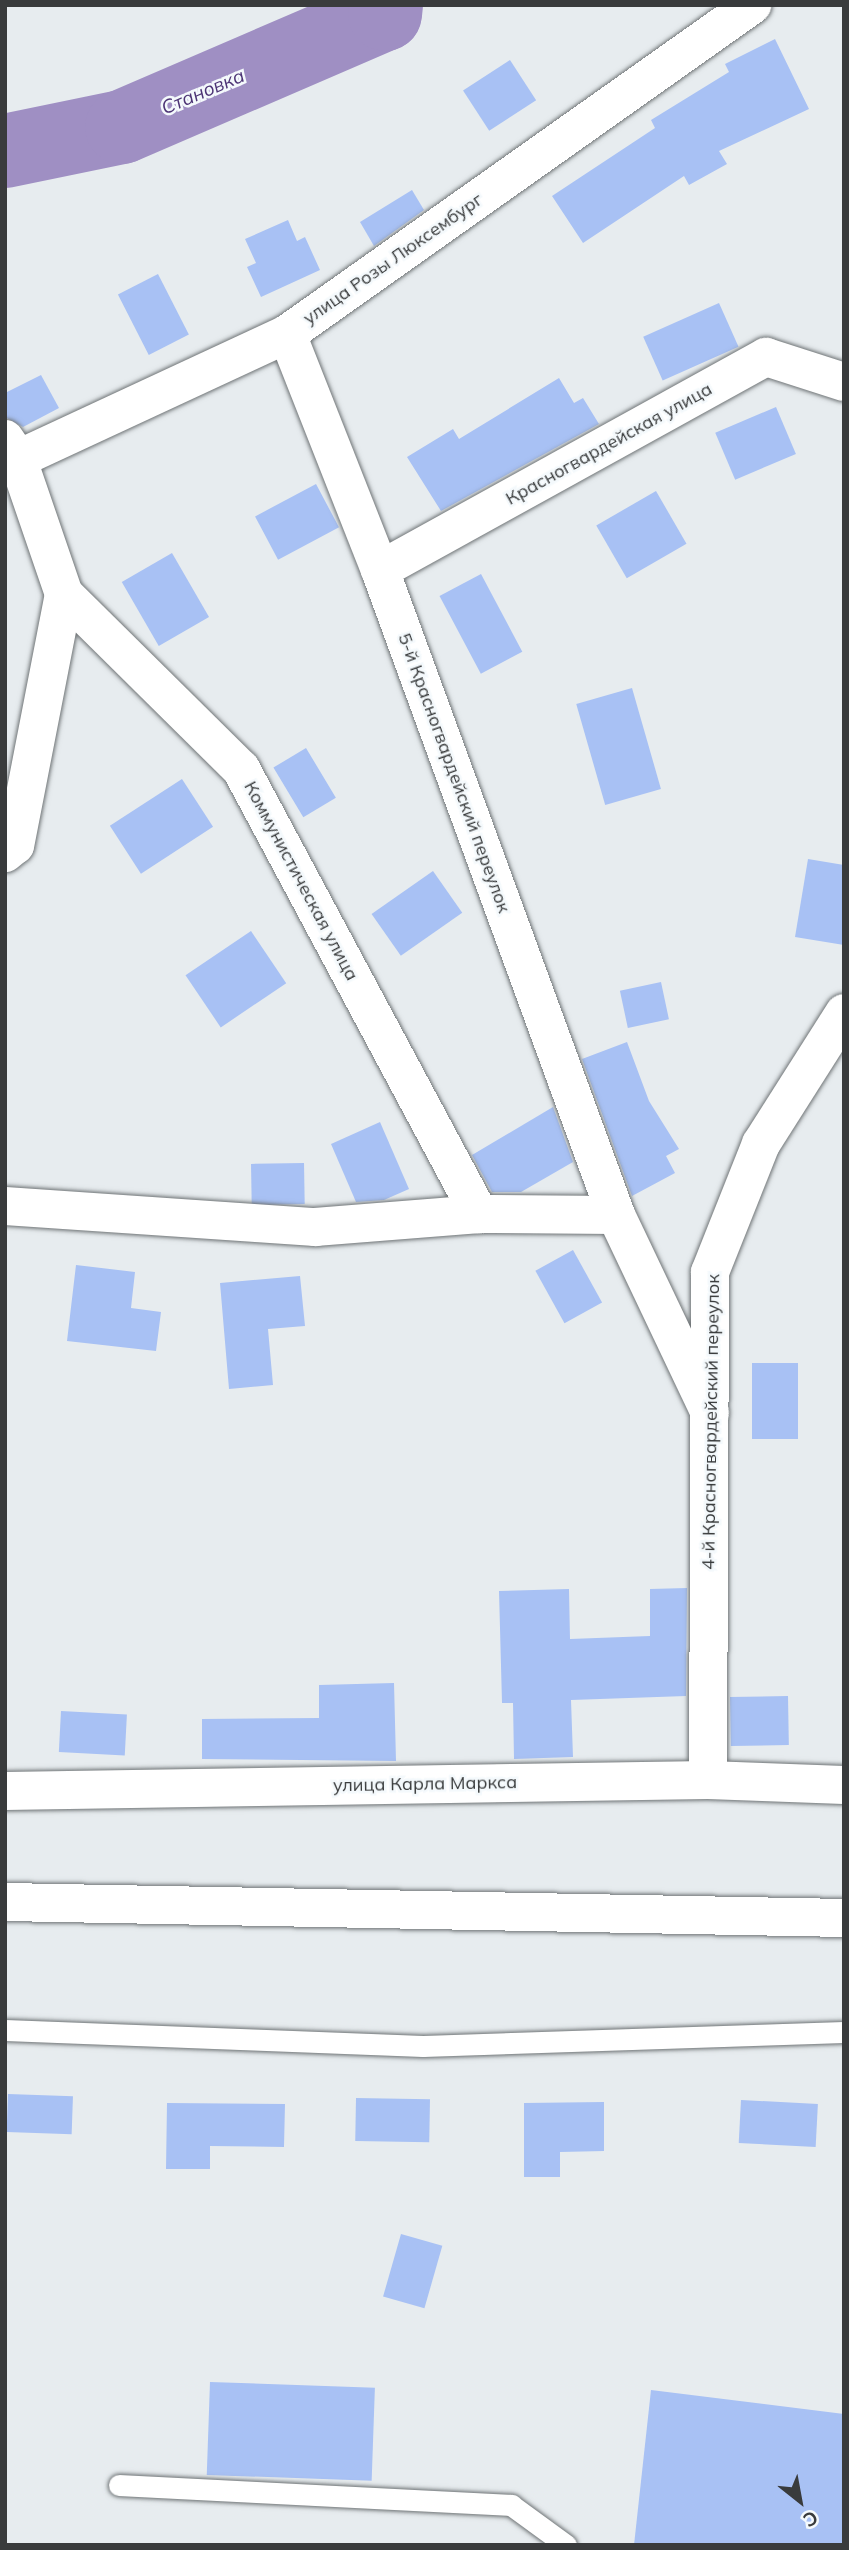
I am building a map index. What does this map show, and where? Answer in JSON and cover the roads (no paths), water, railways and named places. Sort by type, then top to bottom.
[{"type":"street","name":"улица Розы Люксембург","points":[[9,453],[287,334],[752,5]]},
{"type":"street","name":"5-й Красногвардейский переулок","points":[[287,334],[380,570],[616,1215],[710,1413]]},
{"type":"street","name":"Красногвардейская улица","points":[[380,570],[766,357],[844,382]]},
{"type":"street","name":"Коммунистическая улица","points":[[9,453],[64,594],[240,768],[479,1214]]},
{"type":"street","name":"Коммунистическая улица","points":[[5,853],[15,845],[64,594]]},
{"type":"street","name":"4-й Красногвардейский переулок","points":[[708,1780],[710,1272],[761,1144],[844,1013]]},
{"type":"street","points":[[5,1206],[315,1227],[479,1214],[616,1215]]},
{"type":"street","name":"улица Карла Маркса","points":[[5,1791],[708,1780],[844,1785]]},
{"type":"street","points":[[5,1902],[844,1918]]},
{"type":"lane","points":[[5,2030],[424,2046],[844,2032]]},
{"type":"lane","points":[[119,2485],[511,2505],[566,2545]]},
{"type":"waterway","name":"Становка","points":[[5,151],[122,127],[385,14],[386,5]]}]
